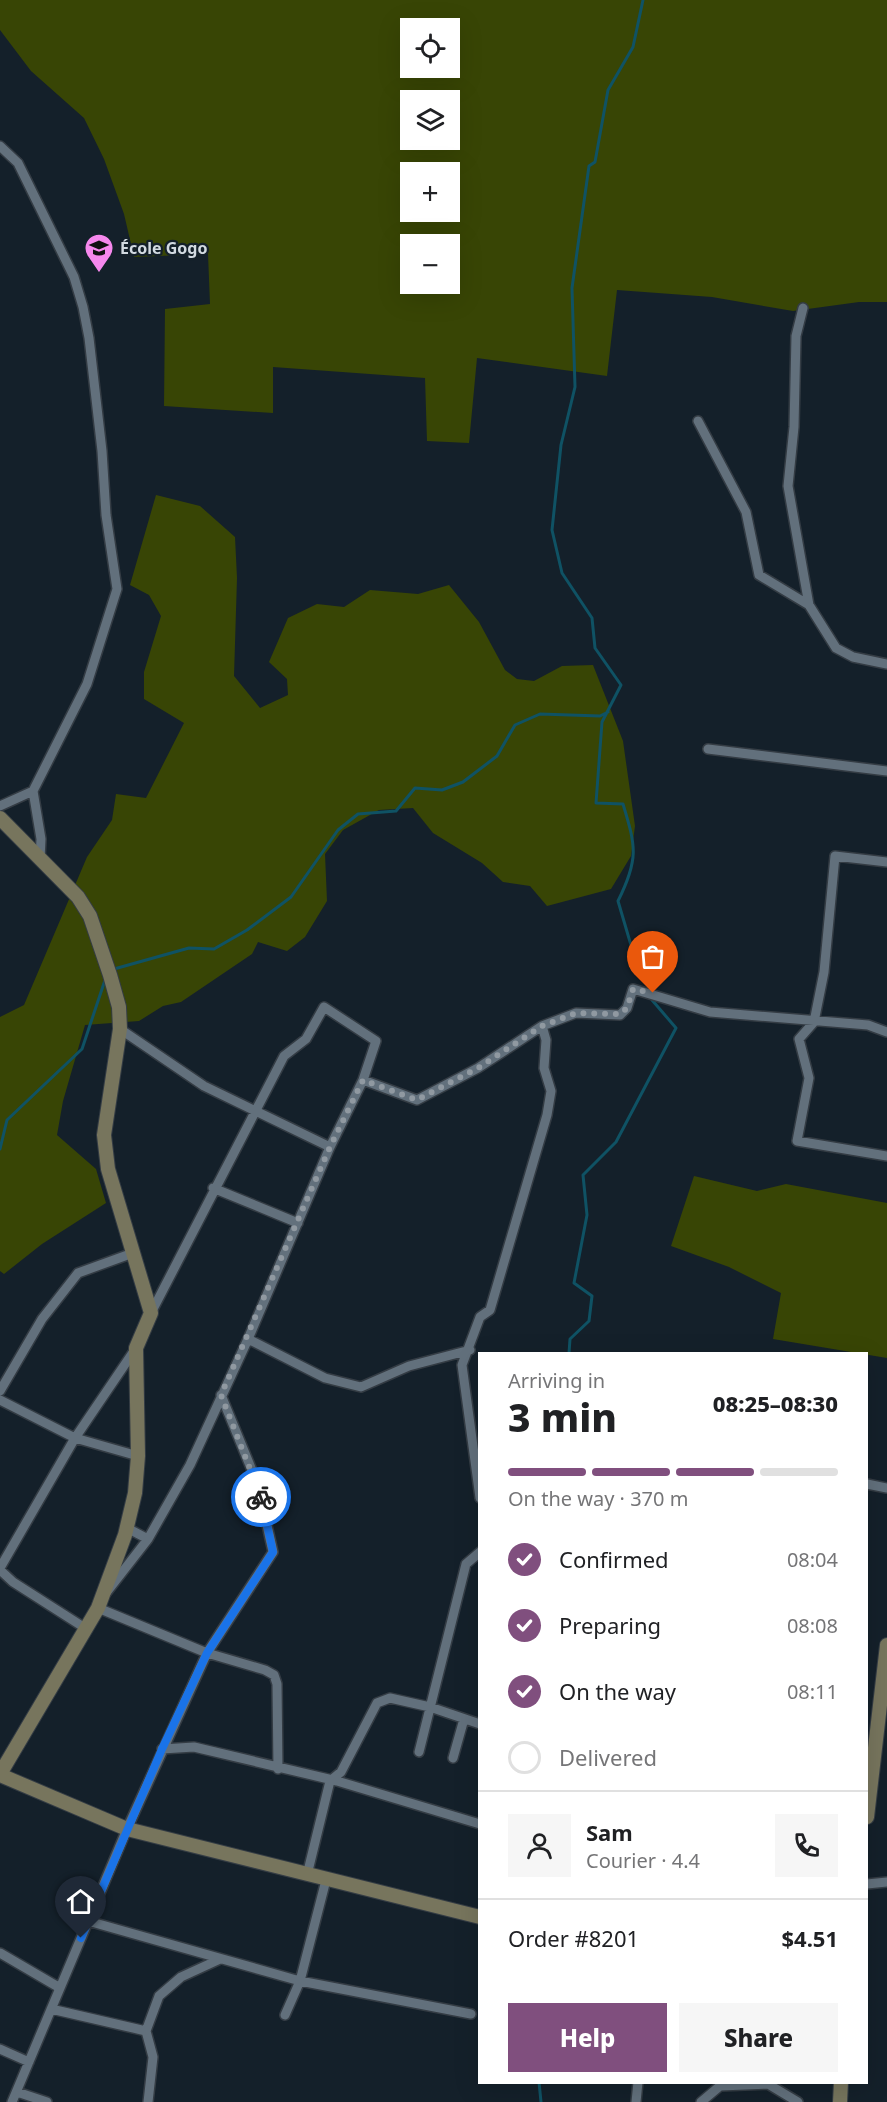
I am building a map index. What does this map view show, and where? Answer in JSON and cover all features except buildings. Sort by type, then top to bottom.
[{"type":"street","points":[[0,146],[18,164],[74,277],[83,307],[101,439],[106,515],[117,589],[87,684],[33,791],[41,839],[40,859]]},
{"type":"street","points":[[803,308],[796,336],[794,427],[788,486],[809,605],[836,648],[853,657],[887,664]]},
{"type":"street","points":[[698,421],[746,512],[759,575],[809,605]]},
{"type":"street","points":[[708,749],[887,771]]},
{"type":"street","points":[[0,806],[33,791]]},
{"type":"street","points":[[0,818],[72,891],[90,916],[110,975],[118,1007],[120,1029],[104,1135],[108,1169],[151,1313]]},
{"type":"street","points":[[887,862],[835,856],[824,972],[814,1022],[799,1039],[808,1078],[797,1141],[887,1156]]},
{"type":"street","points":[[363,1080],[417,1100],[478,1068],[542,1026],[576,1013],[620,1014],[627,1008],[633,989],[710,1012],[868,1025],[887,1032]]},
{"type":"street","points":[[86,1628],[13,1582],[0,1569],[75,1438],[136,1348],[213,1188],[284,1056],[306,1040],[324,1007],[376,1041],[363,1080],[330,1147],[248,1339],[190,1465],[148,1539],[101,1602],[86,1628],[0,1774],[127,1829],[478,1917]]},
{"type":"street","points":[[478,1483],[462,1365],[470,1350],[480,1317],[490,1310],[547,1115],[551,1091],[544,1068],[546,1041],[542,1026]]},
{"type":"street","points":[[120,1029],[204,1086],[255,1113],[330,1147]]},
{"type":"street","points":[[213,1188],[298,1223]]},
{"type":"street","points":[[0,1391],[42,1319],[78,1273],[133,1253]]},
{"type":"street","points":[[248,1339],[325,1378],[362,1387],[409,1366],[470,1350]]},
{"type":"street","points":[[101,1602],[127,1528],[135,1493],[138,1456],[136,1348]]},
{"type":"street","points":[[12,2102],[127,1829],[207,1653],[273,1552],[258,1485],[221,1395]]},
{"type":"street","points":[[0,1400],[75,1438],[138,1456]]},
{"type":"street","points":[[868,1484],[887,1488]]},
{"type":"street","points":[[127,1528],[148,1539]]},
{"type":"street","points":[[420,1752],[466,1564],[478,1554]]},
{"type":"street","points":[[101,1602],[207,1653],[265,1670],[274,1675],[277,1684],[278,1769]]},
{"type":"street","points":[[868,1808],[887,1645]]},
{"type":"street","points":[[307,1875],[330,1781],[340,1772],[378,1703],[390,1698],[430,1707],[478,1723]]},
{"type":"street","points":[[453,1758],[464,1719]]},
{"type":"street","points":[[162,1749],[194,1747],[330,1781],[478,1823]]},
{"type":"street","points":[[285,2015],[300,1981],[326,1880]]},
{"type":"street","points":[[868,1884],[887,1882]]},
{"type":"street","points":[[88,1921],[300,1981],[471,2014]]},
{"type":"street","points":[[0,1953],[60,1988]]},
{"type":"street","points":[[148,2102],[153,2057],[146,2031],[159,1996],[181,1977],[218,1959]]},
{"type":"street","points":[[51,2010],[146,2031]]},
{"type":"street","points":[[0,2049],[28,2061]]},
{"type":"street","points":[[636,2102],[638,2084]]},
{"type":"street","points":[[701,2102],[720,2086],[768,2084],[798,2102]]},
{"type":"street","points":[[840,2102],[841,2084]]},
{"type":"street","points":[[17,2092],[47,2102]]},
{"type":"green space","points":[[0,0],[887,0],[887,302],[859,302],[793,311],[712,297],[617,290],[607,376],[477,358],[469,443],[427,441],[425,378],[273,367],[273,413],[164,406],[165,309],[210,304],[208,254],[134,257],[124,214],[104,159],[84,118],[31,71],[0,30]]},
{"type":"green space","points":[[156,495],[200,506],[235,537],[237,578],[234,676],[260,708],[288,695],[287,679],[269,662],[288,618],[317,604],[344,607],[370,590],[418,594],[449,585],[479,622],[505,670],[517,679],[534,681],[562,666],[593,665],[623,741],[635,826],[631,856],[611,889],[547,906],[530,886],[503,882],[482,863],[433,833],[413,808],[379,810],[343,830],[325,854],[327,901],[305,937],[287,951],[258,942],[252,954],[181,1002],[163,1006],[139,1021],[85,1025],[63,1101],[57,1135],[96,1169],[106,1203],[42,1244],[4,1274],[0,1271],[0,1017],[24,1005],[87,857],[112,820],[116,794],[146,798],[184,723],[144,699],[144,672],[161,616],[149,595],[130,585]]},
{"type":"green space","points":[[694,1176],[757,1191],[786,1184],[887,1203],[887,1358],[868,1355],[868,1352],[851,1352],[773,1339],[781,1293],[729,1267],[671,1246]]},
{"type":"waterway","points":[[569,1352],[570,1339],[589,1321],[592,1296],[574,1283],[587,1215],[583,1175],[616,1142],[676,1028],[652,1000],[651,976],[638,969],[618,901],[625,887],[633,853],[631,831],[623,804],[596,803],[602,722],[621,685],[595,648],[592,618],[562,573],[552,530],[561,445],[575,387],[572,288],[589,166],[595,162],[608,90],[633,47],[643,0]]},
{"type":"waterway","points":[[114,969],[189,948],[214,949],[247,930],[291,897],[338,830],[358,814],[396,811],[415,788],[442,790],[463,782],[497,756],[515,725],[540,714],[600,716],[608,712]]},
{"type":"waterway","points":[[0,1149],[7,1120],[82,1049],[106,977]]},
{"type":"waterway","points":[[539,2084],[541,2102]]},
{"type":"way so far","points":[[261,1497],[221,1395],[248,1339],[330,1147],[363,1080],[417,1100],[478,1068],[542,1026],[576,1013],[620,1014],[627,1008],[633,989],[653,993]]},
{"type":"place","name":"École Gogo","points":[[99,274]]},
{"type":"route","points":[[81,1938],[162,1749],[207,1653],[273,1552],[261,1497]]}]
